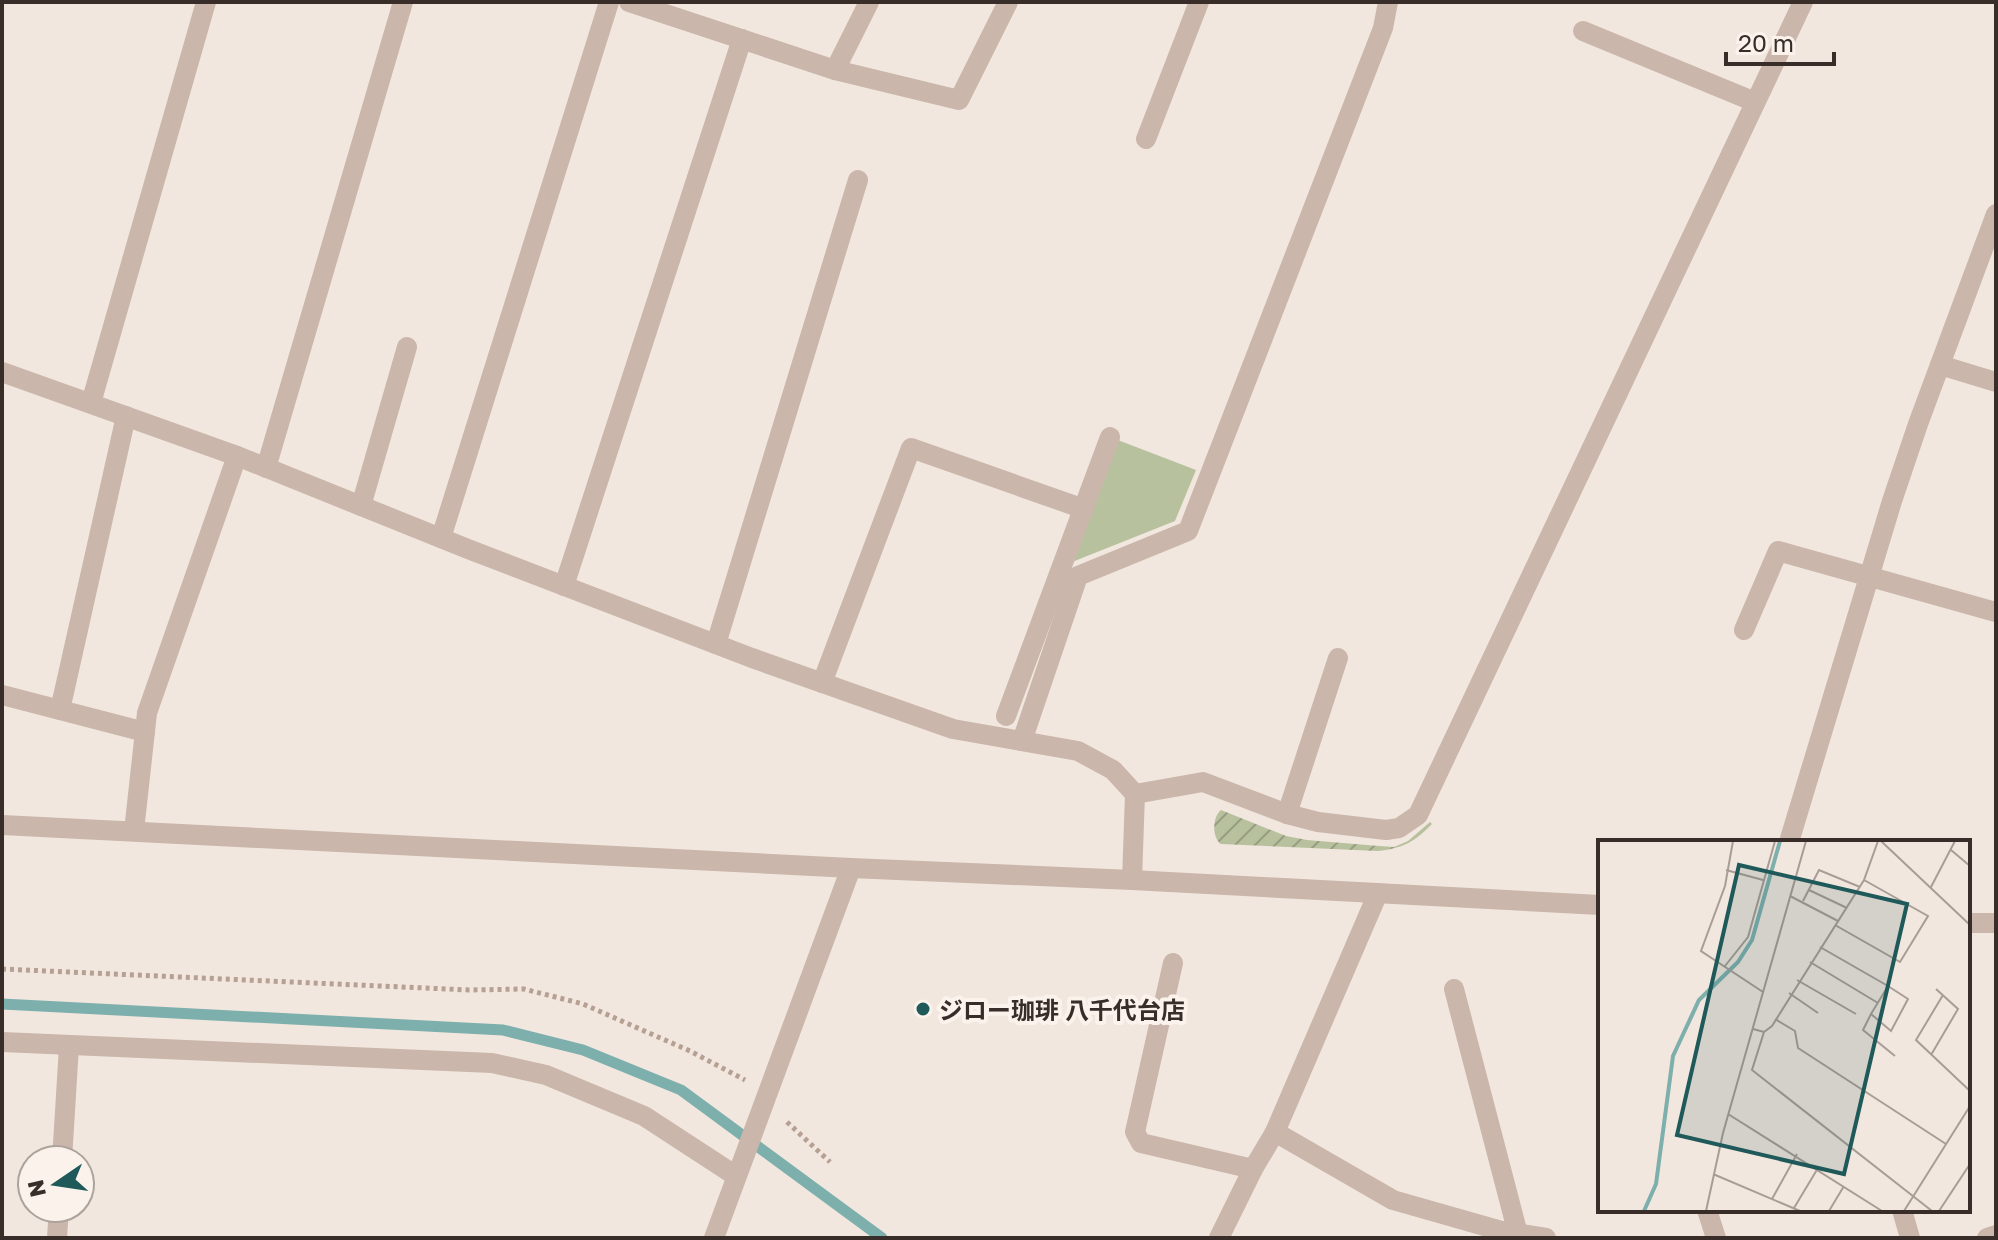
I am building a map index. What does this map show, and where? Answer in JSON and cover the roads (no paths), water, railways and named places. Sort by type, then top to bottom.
[{"type":"street","points":[[91,403],[206,2]]},
{"type":"street","points":[[266,468],[403,2]]},
{"type":"street","points":[[441,538],[609,2]]},
{"type":"street","points":[[629,2],[835,70],[959,100],[1008,2]]},
{"type":"street","points":[[835,70],[869,2]]},
{"type":"street","points":[[1146,139],[1199,2]]},
{"type":"street","points":[[1022,741],[1078,576],[1188,531],[1383,28],[1388,2]]},
{"type":"street","points":[[1135,794],[1203,782],[1287,814],[1318,822],[1386,830],[1399,828],[1418,815],[1803,2]]},
{"type":"street","points":[[1583,31],[1755,102]]},
{"type":"street","points":[[564,586],[742,39]]},
{"type":"street","points":[[716,644],[858,180]]},
{"type":"street","points":[[1790,840],[1918,424],[1996,214]]},
{"type":"street","points":[[361,506],[407,347]]},
{"type":"street","points":[[1940,365],[1996,382]]},
{"type":"street","points":[[2,372],[237,456],[564,586],[822,683],[953,729],[1078,751],[1113,770],[1135,794],[1132,880]]},
{"type":"street","points":[[60,710],[126,416]]},
{"type":"street","points":[[1006,716],[1110,437]]},
{"type":"street","points":[[822,683],[911,448],[1084,509]]},
{"type":"street","points":[[134,831],[147,713],[237,456]]},
{"type":"street","points":[[1744,630],[1778,551],[1996,612]]},
{"type":"street","points":[[1287,814],[1338,658]]},
{"type":"street","points":[[2,695],[145,732]]},
{"type":"street","points":[[2,825],[1598,905]]},
{"type":"street","points":[[714,1238],[851,868]]},
{"type":"street","points":[[1219,1238],[1275,1132],[1378,893]]},
{"type":"street","points":[[1970,923],[1996,923]]},
{"type":"street","points":[[1173,963],[1135,1132],[1141,1143],[1253,1169]]},
{"type":"street","points":[[1454,989],[1518,1234]]},
{"type":"street","points":[[2,1042],[492,1063],[546,1075],[644,1116],[739,1169]]},
{"type":"street","points":[[63,1144],[69,1046]]},
{"type":"street","points":[[1275,1132],[1393,1200],[1518,1234],[1546,1238]]},
{"type":"street","points":[[1708,1212],[1716,1238]]},
{"type":"street","points":[[1903,1212],[1910,1238]]},
{"type":"street","points":[[1987,1238],[1996,1235]]},
{"type":"waterway","points":[[2,1004],[503,1030],[583,1050],[681,1090],[882,1238]]},
{"type":"place","name":"ジロー珈琲 八千代台店","points":[[923,1009]]}]
